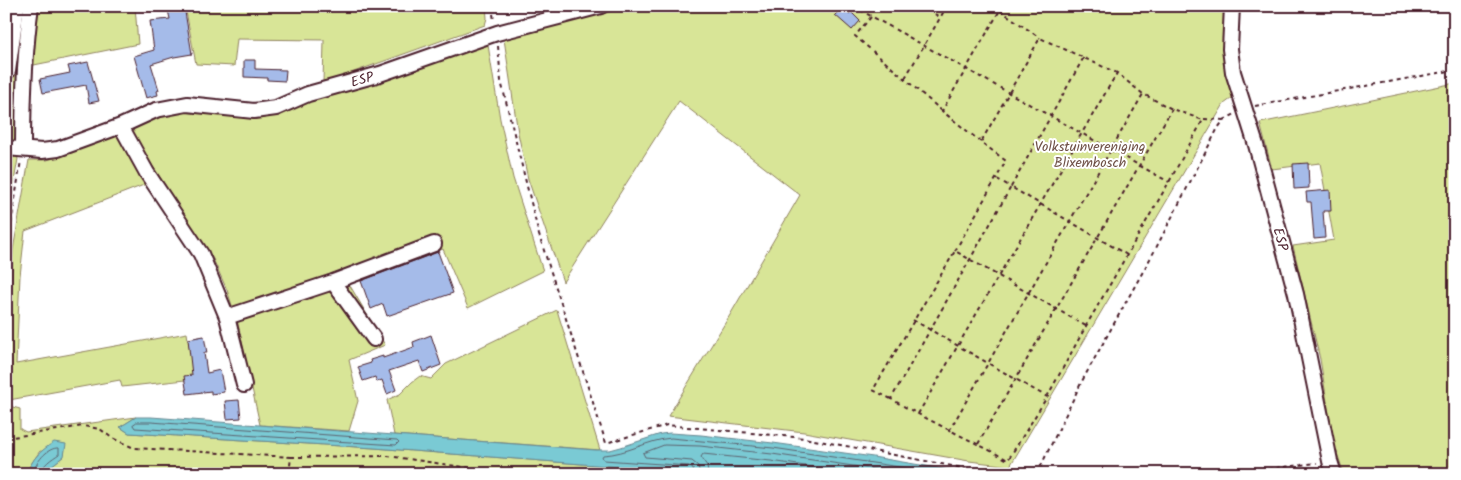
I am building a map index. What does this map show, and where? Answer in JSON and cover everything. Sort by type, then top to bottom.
[{"type":"main road","points":[[6,71],[15,6]]},
{"type":"street","points":[[23,150],[26,38],[31,6]]},
{"type":"street","name":"ESP","points":[[6,148],[42,151],[58,150],[122,126],[156,110],[187,104],[254,111],[276,108],[308,94],[380,74],[496,33],[602,6]]},
{"type":"street","name":"ESP","points":[[1232,6],[1230,49],[1233,72],[1256,145],[1296,294],[1332,468]]},
{"type":"street","points":[[122,126],[147,173],[201,254],[227,317],[244,384]]},
{"type":"street","points":[[227,317],[333,282],[434,244]]},
{"type":"street","points":[[333,282],[374,339]]},
{"type":"path","points":[[492,6],[502,81],[539,235],[606,443],[667,425],[804,438],[968,469],[1012,474]]},
{"type":"path","points":[[853,6],[1169,182]]},
{"type":"path","points":[[922,6],[940,17]]},
{"type":"path","points":[[905,79],[947,6]]},
{"type":"path","points":[[872,16],[855,36],[942,111],[1006,161],[873,390],[1008,460],[1047,397],[1203,120],[1172,110],[1143,94],[1117,73],[1040,38],[996,6]]},
{"type":"path","points":[[942,111],[1000,10]]},
{"type":"path","points":[[981,142],[1040,38]]},
{"type":"path","points":[[891,399],[1084,57]]},
{"type":"path","points":[[1036,474],[1082,381],[1155,250],[1218,128],[1224,120],[1244,108],[1455,70]]},
{"type":"path","points":[[918,414],[1117,73]]},
{"type":"path","points":[[948,430],[1143,94]]},
{"type":"path","points":[[978,444],[1172,110]]},
{"type":"path","points":[[1204,119],[1224,120]]},
{"type":"path","points":[[6,279],[7,252],[23,150]]},
{"type":"path","points":[[996,179],[1127,255]]},
{"type":"path","points":[[955,251],[1086,326]]},
{"type":"path","points":[[913,320],[1047,397]]},
{"type":"path","points":[[6,438],[83,426],[100,429],[112,438],[134,448],[291,458],[388,456],[510,474]]},
{"type":"path","points":[[289,474],[291,458]]},
{"type":"path","points":[[1229,474],[1332,468]]},
{"type":"green space","points":[[21,6],[25,6],[18,141],[14,144],[6,143],[8,95]]},
{"type":"green space","points":[[37,6],[135,6],[138,44],[29,66]]},
{"type":"green space","points":[[185,6],[486,6],[487,18],[485,25],[323,83],[324,40],[237,39],[234,66],[196,64]]},
{"type":"green space","name":"Volkstuinvereniging Blixembosch","points":[[632,6],[1226,6],[1235,96],[1224,104],[1010,466],[969,461],[804,432],[668,416],[800,195],[679,101],[563,282],[528,179],[518,133],[504,39]]},
{"type":"green space","points":[[488,45],[500,119],[513,178],[543,271],[468,308],[443,249],[349,284],[385,345],[349,360],[358,401],[349,431],[260,425],[238,324],[227,290],[213,259],[130,129],[163,113],[179,109],[211,112],[228,116],[253,117],[316,95],[415,68]]},
{"type":"green space","points":[[1455,83],[1455,474],[1344,474],[1334,444],[1320,359],[1293,246],[1334,240],[1320,163],[1272,169],[1260,123]]},
{"type":"green space","points":[[115,135],[149,183],[25,231],[20,276],[16,364],[187,333],[194,379],[122,387],[120,380],[9,400],[8,332],[13,250],[29,160],[47,160],[61,156],[108,136]]},
{"type":"green space","points":[[6,152],[16,154],[18,159],[6,227]]},
{"type":"green space","points":[[557,310],[600,450],[394,435],[387,400],[400,394],[420,376],[431,379],[446,364]]},
{"type":"green space","points":[[9,406],[20,409],[20,429],[26,432],[136,417],[120,427],[129,433],[374,448],[711,474],[45,474],[51,466],[64,456],[40,451],[29,467],[28,474],[10,474]]},
{"type":"water","points":[[136,417],[596,450],[610,450],[661,434],[701,435],[873,457],[973,474],[711,474],[374,448],[129,433],[120,427]]},
{"type":"water","points":[[54,442],[66,444],[64,456],[51,466],[45,474],[28,474],[34,459]]},
{"type":"building","points":[[167,6],[184,6],[192,54],[151,64],[159,90],[157,91],[158,95],[146,98],[134,56],[154,50],[150,21],[170,19]]},
{"type":"building","points":[[842,8],[849,14],[851,12],[860,21],[852,30],[835,15]]},
{"type":"building","points":[[244,60],[255,60],[255,69],[286,70],[285,81],[244,77]]},
{"type":"building","points":[[88,62],[99,101],[89,103],[86,85],[43,93],[40,79],[70,73],[68,66]]},
{"type":"building","points":[[1308,163],[1309,188],[1294,189],[1293,164]]},
{"type":"building","points":[[1330,190],[1331,211],[1323,211],[1325,238],[1314,239],[1311,202],[1307,202],[1306,192]]},
{"type":"building","points":[[438,252],[453,293],[387,316],[383,304],[371,309],[361,281]]},
{"type":"building","points":[[431,335],[441,365],[423,372],[419,361],[389,371],[396,390],[387,394],[382,380],[377,382],[375,377],[363,381],[358,367],[371,363],[370,360],[383,356],[383,358],[414,347],[413,342]]},
{"type":"building","points":[[204,336],[207,353],[204,353],[207,373],[220,370],[224,392],[211,394],[211,391],[187,394],[184,376],[192,375],[188,339]]},
{"type":"building","points":[[239,400],[241,418],[227,419],[225,401]]}]
